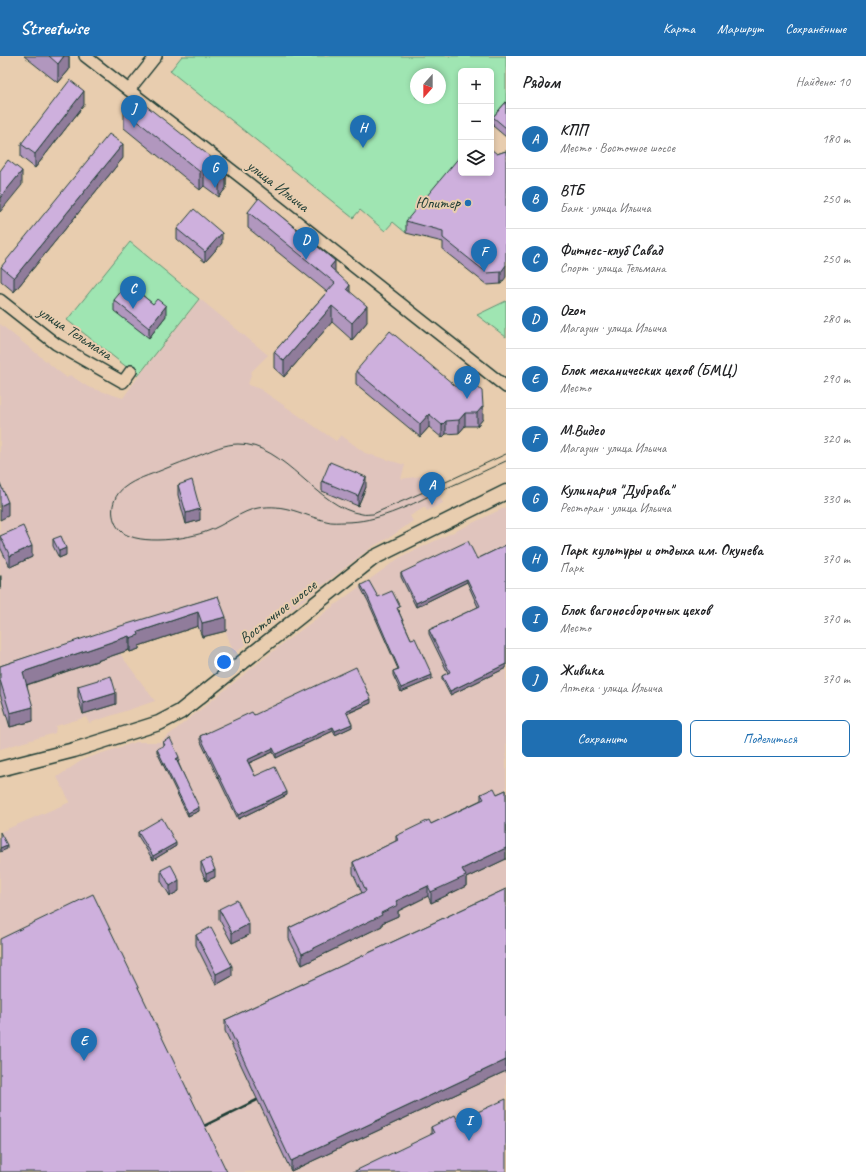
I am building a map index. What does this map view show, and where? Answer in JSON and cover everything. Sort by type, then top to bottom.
[{"type":"main road","name":"Восточное шоссе","points":[[0,769],[74,750],[159,723],[180,712],[374,558],[506,492]]},
{"type":"street","name":"улица Ильича","points":[[85,56],[506,387]]},
{"type":"street","points":[[129,90],[156,56]]},
{"type":"street","name":"улица Тельмана","points":[[0,300],[56,344],[123,382],[132,371]]},
{"type":"shaded area","points":[[200,299],[268,355],[252,371],[248,385],[260,389],[336,441],[341,435],[365,453],[405,465],[401,479],[428,475],[443,503],[427,511],[425,507],[410,516],[413,521],[392,536],[372,547],[234,654],[218,610],[112,643],[155,701],[89,723],[86,717],[56,726],[55,733],[0,749],[0,324],[67,378],[70,375],[88,387],[123,398]]},
{"type":"shaded area","points":[[506,507],[506,1172],[0,1172],[0,832],[70,802],[57,777],[84,759],[136,742],[160,742],[282,644],[399,558]]},
{"type":"green space","points":[[182,56],[506,56],[506,118],[503,115],[494,126],[494,68],[458,68],[458,170],[406,233],[393,222],[385,231],[360,210],[353,218],[170,71]]},
{"type":"green space","points":[[130,242],[199,299],[138,376],[67,320]]},
{"type":"green space","points":[[506,301],[506,337],[477,315]]},
{"type":"building","points":[[49,56],[64,56],[58,64]]},
{"type":"building","points":[[70,80],[84,91],[35,154],[21,144]]},
{"type":"building","points":[[135,97],[226,169],[219,178],[204,167],[200,172],[124,110]]},
{"type":"building","points":[[506,102],[506,128],[494,118],[494,116]]},
{"type":"building","points":[[109,134],[123,144],[14,278],[1,267]]},
{"type":"building","name":"Юпитер","points":[[506,151],[506,265],[501,272],[487,273],[443,238],[443,231],[406,221],[458,159],[458,176],[494,176],[494,152],[497,154]]},
{"type":"building","points":[[8,160],[22,171],[0,198],[0,171]]},
{"type":"building","points":[[259,198],[335,261],[330,267],[350,285],[347,289],[367,306],[352,323],[332,306],[284,361],[274,352],[335,283],[248,212]]},
{"type":"building","points":[[194,209],[222,233],[205,252],[177,229]]},
{"type":"building","points":[[132,278],[141,285],[136,290],[153,304],[157,299],[166,306],[149,328],[114,300]]},
{"type":"building","points":[[390,331],[459,389],[468,379],[482,391],[483,406],[477,413],[465,413],[459,420],[446,421],[442,425],[429,414],[420,424],[356,371]]},
{"type":"building","points":[[330,462],[366,477],[358,496],[322,481]]},
{"type":"building","points":[[192,480],[200,509],[186,513],[178,485]]},
{"type":"building","points":[[0,483],[8,502],[0,506]]},
{"type":"building","points":[[23,526],[32,546],[10,556],[0,536]]},
{"type":"building","points":[[61,536],[66,548],[59,551],[53,539]]},
{"type":"building","points":[[468,541],[477,559],[506,545],[506,664],[450,691],[442,676],[450,672],[429,630],[480,606],[467,579],[416,603],[401,573]]},
{"type":"building","points":[[369,581],[378,597],[392,591],[400,607],[397,608],[411,639],[415,638],[432,675],[401,688],[393,671],[399,669],[368,597],[361,585]]},
{"type":"building","points":[[218,596],[226,617],[202,623],[198,612],[138,632],[139,635],[130,638],[129,636],[23,672],[33,707],[10,713],[0,680],[0,666],[111,629]]},
{"type":"building","points":[[356,667],[371,699],[346,711],[352,724],[335,731],[333,727],[276,754],[273,748],[247,760],[255,776],[275,767],[287,792],[238,815],[200,736],[252,712],[254,715]]},
{"type":"building","points":[[111,676],[116,693],[83,703],[78,686]]},
{"type":"building","points":[[170,738],[179,757],[176,759],[199,807],[188,813],[157,749],[165,745],[163,742]]},
{"type":"building","points":[[494,788],[497,794],[506,790],[506,848],[462,869],[466,876],[431,892],[428,886],[396,901],[398,905],[381,913],[382,915],[302,954],[289,928],[366,891],[353,862],[398,840],[396,836],[429,820],[431,824],[484,799],[481,794]]},
{"type":"building","points":[[162,818],[176,843],[153,856],[138,832]]},
{"type":"building","points":[[0,832],[7,845],[0,848]]},
{"type":"building","points":[[210,858],[215,870],[206,874],[201,862]]},
{"type":"building","points":[[171,865],[179,880],[170,886],[161,870]]},
{"type":"building","points":[[506,889],[506,1060],[291,1161],[225,1020]]},
{"type":"building","points":[[93,894],[227,1172],[0,1172],[0,939]]},
{"type":"building","points":[[237,900],[249,924],[232,933],[219,909]]},
{"type":"building","points":[[211,927],[232,966],[216,974],[196,935]]},
{"type":"building","points":[[506,1099],[506,1172],[353,1172],[434,1133],[431,1127],[455,1115],[458,1121]]},
{"type":"tram line","points":[[506,454],[373,514],[364,514],[346,509],[330,500],[286,464],[271,454],[255,446],[238,444],[228,445],[209,451],[129,484],[120,491],[116,497],[113,515],[117,527],[122,532],[140,539],[152,540],[177,539],[199,534],[214,529],[252,509],[268,507],[285,508],[317,519],[331,522],[357,521],[380,517],[392,513],[506,461]]},
{"type":"railway","points":[[194,1131],[257,1100]]},
{"type":"place","name":"Живика","points":[[134,128]]},
{"type":"place","name":"Парк культуры и отдыха им. Окунева","points":[[363,148]]},
{"type":"place","name":"Кулинария \"Дубрава\"","points":[[215,188]]},
{"type":"place","name":"Юпитер","points":[[468,203]]},
{"type":"place","name":"Ozon","points":[[306,260]]},
{"type":"place","name":"М.Видео","points":[[484,272]]},
{"type":"place","name":"Фитнес-клуб Савад","points":[[133,309]]},
{"type":"place","name":"ВТБ","points":[[467,399]]},
{"type":"place","name":"КПП","points":[[432,505]]},
{"type":"place","name":"Блок механических цехов (БМЦ)","points":[[84,1061]]},
{"type":"place","name":"Блок вагоносборочных цехов","points":[[469,1141]]}]
